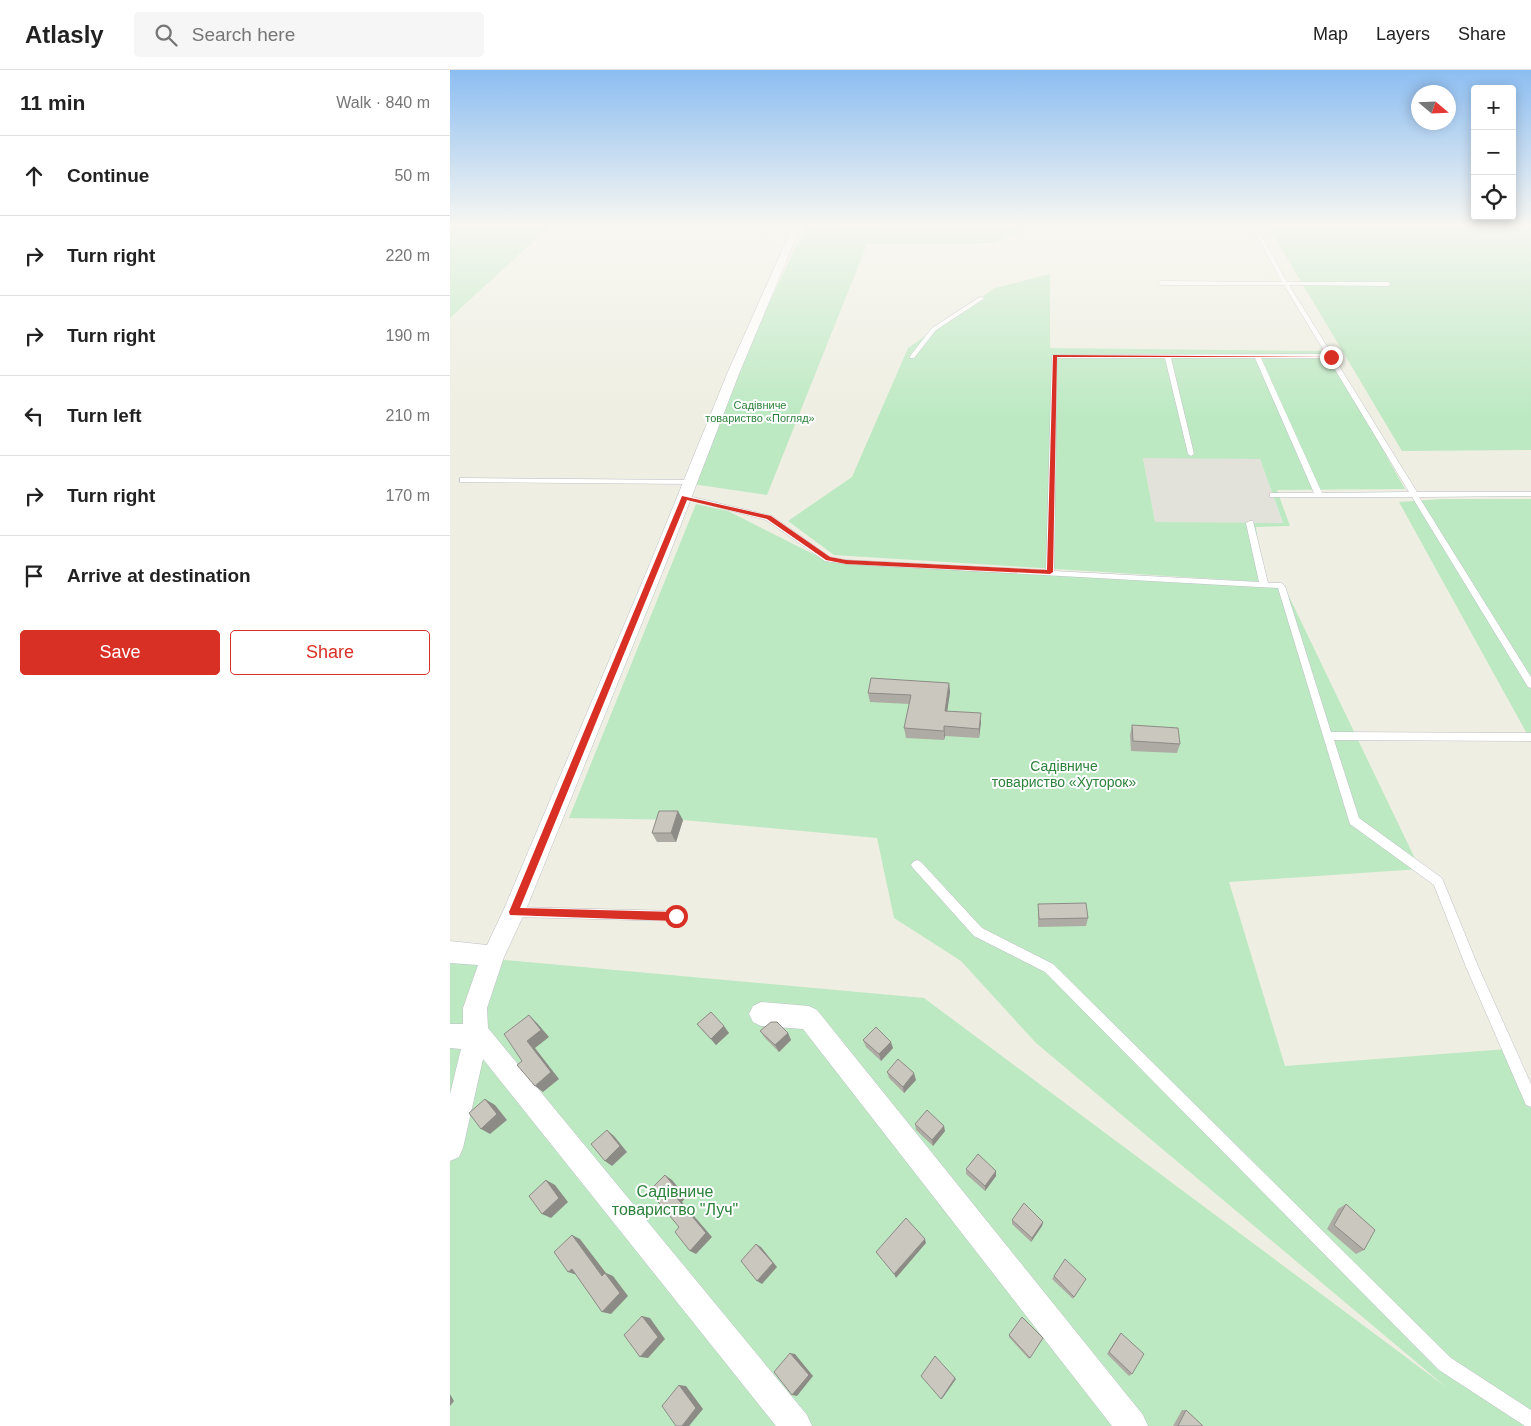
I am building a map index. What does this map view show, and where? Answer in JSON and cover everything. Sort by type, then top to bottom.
[{"type":"street","points":[[450,1148],[463,1036],[492,956],[514,912],[771,289]]},
{"type":"street","points":[[450,952],[492,956]]},
{"type":"street","points":[[760,1014],[809,1018],[1132,1426]]},
{"type":"street","points":[[463,1036],[481,1037],[796,1426]]},
{"type":"lane","points":[[1289,289],[1531,686]]},
{"type":"lane","points":[[912,357],[934,329],[982,298]]},
{"type":"lane","points":[[1050,572],[1054,356],[1331,356]]},
{"type":"lane","points":[[1168,356],[1191,454]]},
{"type":"lane","points":[[1257,356],[1319,495]]},
{"type":"lane","points":[[463,480],[687,490],[769,518],[828,559],[846,562],[1281,586],[1354,821],[1438,882],[1472,967],[1531,1100]]},
{"type":"lane","points":[[1273,495],[1531,494]]},
{"type":"lane","points":[[1250,523],[1264,585]]},
{"type":"lane","points":[[1327,736],[1531,737]]},
{"type":"lane","points":[[917,865],[978,932],[1049,968],[1445,1364],[1531,1420]]},
{"type":"lane","points":[[514,912],[676,916]]},
{"type":"shaded area","points":[[1143,457],[1260,459],[1283,524],[1155,522]]},
{"type":"green space","points":[[450,289],[481,289],[450,318]]},
{"type":"green space","name":"Садівниче товариство «Погляд»","points":[[776,289],[849,289],[767,495],[692,484],[729,388]]},
{"type":"green space","points":[[993,289],[1050,289],[1050,348],[1322,351],[1331,357],[1405,489],[1277,490],[1290,526],[1256,527],[1263,582],[834,555],[788,521],[852,477],[908,348]],"holes":[[[1143,458],[1260,459],[1283,523],[1155,522]]]},
{"type":"green space","points":[[1306,289],[1531,289],[1531,450],[1402,451]]},
{"type":"green space","points":[[1443,499],[1531,499],[1531,741],[1399,502]]},
{"type":"green space","points":[[696,504],[728,511],[827,561],[1285,588],[1420,869],[1229,882],[1285,1066],[1507,1049],[1531,1105],[1531,1426],[450,1426],[450,955],[924,998],[1446,1387],[1036,1043],[961,961],[894,918],[877,838],[683,820],[569,818]]},
{"type":"building","points":[[871,678],[949,683],[945,711],[981,713],[979,729],[944,726],[944,731],[904,728],[911,695],[868,693]]},
{"type":"building","points":[[1132,725],[1178,728],[1180,744],[1133,741]]},
{"type":"building","points":[[659,811],[678,811],[671,833],[652,833]]},
{"type":"building","points":[[1086,903],[1088,918],[1039,919],[1038,904]]},
{"type":"building","points":[[711,1012],[724,1026],[711,1039],[697,1024]]},
{"type":"building","points":[[529,1015],[541,1030],[527,1041],[551,1072],[535,1086],[517,1065],[522,1061],[504,1034]]},
{"type":"building","points":[[771,1022],[777,1022],[788,1033],[775,1045],[760,1031]]},
{"type":"building","points":[[876,1027],[891,1042],[879,1054],[863,1040]]},
{"type":"building","points":[[898,1059],[914,1073],[903,1087],[887,1072]]},
{"type":"building","points":[[485,1099],[497,1114],[481,1129],[469,1113]]},
{"type":"building","points":[[927,1110],[944,1126],[932,1140],[915,1124]]},
{"type":"building","points":[[607,1130],[620,1146],[605,1161],[591,1144]]},
{"type":"building","points":[[978,1154],[996,1171],[985,1186],[966,1169]]},
{"type":"building","points":[[665,1175],[680,1193],[676,1197],[706,1233],[690,1251],[675,1232],[679,1227],[649,1191]]},
{"type":"building","points":[[546,1180],[559,1198],[542,1214],[529,1196]]},
{"type":"building","points":[[1024,1203],[1043,1222],[1032,1238],[1012,1220]]},
{"type":"building","points":[[1346,1204],[1375,1230],[1364,1250],[1334,1225]]},
{"type":"building","points":[[906,1218],[925,1239],[894,1274],[876,1252]]},
{"type":"building","points":[[572,1235],[602,1276],[605,1273],[620,1293],[602,1312],[572,1269],[568,1272],[554,1252]]},
{"type":"building","points":[[756,1244],[773,1263],[757,1281],[741,1261]]},
{"type":"building","points":[[1065,1259],[1086,1279],[1074,1297],[1054,1276]]},
{"type":"building","points":[[642,1316],[658,1337],[640,1357],[624,1335]]},
{"type":"building","points":[[1022,1317],[1043,1338],[1030,1358],[1009,1335]]},
{"type":"building","points":[[1121,1333],[1144,1354],[1132,1374],[1109,1352]]},
{"type":"building","points":[[790,1353],[809,1375],[792,1395],[774,1372]]},
{"type":"building","points":[[935,1356],[955,1378],[941,1399],[921,1376]]},
{"type":"building","points":[[679,1385],[696,1408],[682,1426],[676,1426],[662,1406]]},
{"type":"building","points":[[1186,1410],[1203,1426],[1178,1426]]},
{"type":"route","points":[[676,916],[514,912],[655,572],[684,497],[769,518],[828,559],[846,562],[1050,572],[1054,356],[1331,357]]},
{"type":"park label","name":"Садівниче товариство «Хуторок»","points":[[1064,774]]},
{"type":"park label","name":"Садівниче товариство \"Луч\"","points":[[675,1200]]}]
